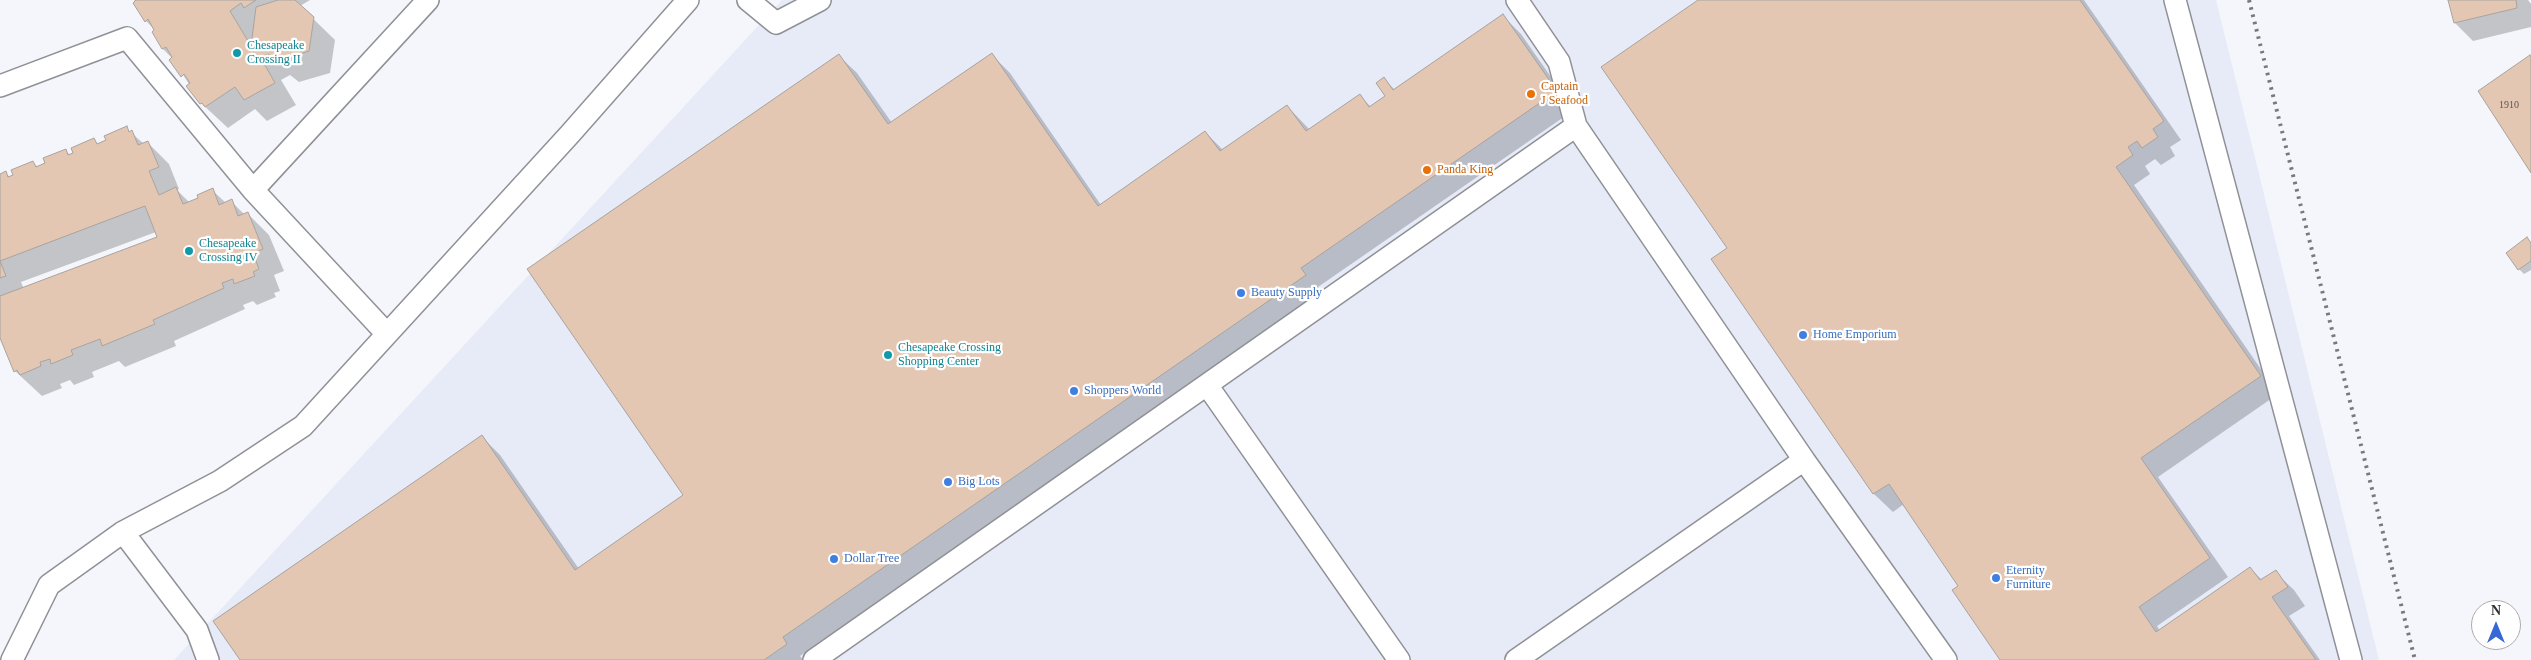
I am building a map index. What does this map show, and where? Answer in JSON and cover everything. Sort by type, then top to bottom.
[{"type":"lane","points":[[253,190],[428,0]]},
{"type":"lane","points":[[12,660],[49,585],[123,532],[220,481],[303,426],[386,333],[570,134],[688,0]]},
{"type":"lane","points":[[748,0],[776,23],[820,0]]},
{"type":"lane","points":[[1517,0],[1560,62],[1576,126],[1804,460],[1946,660]]},
{"type":"lane","points":[[2175,0],[2351,660]]},
{"type":"lane","points":[[0,86],[127,38],[253,190],[386,333]]},
{"type":"lane","points":[[814,660],[1576,126]]},
{"type":"lane","points":[[1207,385],[1399,660]]},
{"type":"lane","points":[[1516,660],[1804,460]]},
{"type":"lane","points":[[123,532],[197,630],[208,660]]},
{"type":"shaded area","points":[[782,0],[2216,0],[2379,660],[174,660]]},
{"type":"building","name":"Chesapeake Crossing II","points":[[136,0],[256,0],[244,8],[241,3],[230,11],[251,46],[256,7],[278,0],[295,0],[314,17],[309,51],[277,61],[268,54],[261,58],[275,83],[244,100],[235,87],[205,107],[202,103],[200,104],[186,86],[190,83],[184,74],[181,77],[169,60],[172,57],[166,47],[162,49],[152,32],[154,30],[148,19],[145,22],[133,3]]},
{"type":"building","points":[[1698,0],[2080,0],[2164,121],[2153,129],[2158,137],[2142,148],[2137,141],[2128,147],[2133,155],[2116,167],[2261,376],[2141,458],[2210,558],[2139,607],[2156,632],[2250,567],[2260,580],[2276,570],[2288,587],[2272,597],[2316,660],[2000,660],[1952,590],[1958,586],[1889,484],[1873,494],[1711,259],[1727,248],[1601,67]]},
{"type":"building","points":[[2448,0],[2516,0],[2517,8],[2454,23]]},
{"type":"building","name":"Chesapeake Crossing Shopping Center","points":[[1503,14],[1557,91],[1301,268],[1306,275],[783,637],[787,644],[764,660],[240,660],[213,621],[482,435],[575,570],[683,495],[527,269],[839,54],[888,124],[992,53],[1098,206],[1205,131],[1220,151],[1287,105],[1306,131],[1360,94],[1369,107],[1385,96],[1376,83],[1384,77],[1393,90]]},
{"type":"building","points":[[2530,55],[2531,57],[2531,173],[2478,91]]},
{"type":"building","name":"Chesapeake Crossing IV","points":[[127,126],[129,132],[132,130],[138,145],[148,141],[159,167],[149,171],[159,195],[176,187],[183,204],[198,198],[197,195],[213,188],[219,205],[232,199],[238,216],[248,212],[263,249],[253,253],[259,269],[253,272],[255,276],[234,284],[233,279],[222,283],[224,288],[153,320],[155,324],[102,346],[100,339],[71,350],[73,355],[51,364],[50,359],[40,362],[41,366],[20,375],[17,370],[14,372],[0,338],[0,296],[157,237],[145,206],[0,261],[0,174],[6,171],[8,177],[13,175],[11,170],[33,161],[36,167],[45,163],[43,158],[66,149],[68,155],[73,153],[71,148],[94,138],[97,144],[106,140],[104,136]]},
{"type":"building","points":[[2527,237],[2531,243],[2531,261],[2518,270],[2506,253]]},
{"type":"building","points":[[0,261],[6,276],[0,278]]},
{"type":"railway","points":[[2249,0],[2415,660]]},
{"type":"place","name":"Chesapeake Crossing II","points":[[237,53]]},
{"type":"place","name":"Captain J Seafood","points":[[1531,94]]},
{"type":"place","name":"Panda King","points":[[1427,170]]},
{"type":"place","name":"Chesapeake Crossing IV","points":[[189,251]]},
{"type":"place","name":"Beauty Supply","points":[[1241,293]]},
{"type":"place","name":"Home Emporium","points":[[1803,335]]},
{"type":"place","name":"Chesapeake Crossing Shopping Center","points":[[888,355]]},
{"type":"place","name":"Shoppers World","points":[[1074,391]]},
{"type":"place","name":"Big Lots","points":[[948,482]]},
{"type":"place","name":"Dollar Tree","points":[[834,559]]},
{"type":"place","name":"Eternity Furniture","points":[[1996,578]]}]
